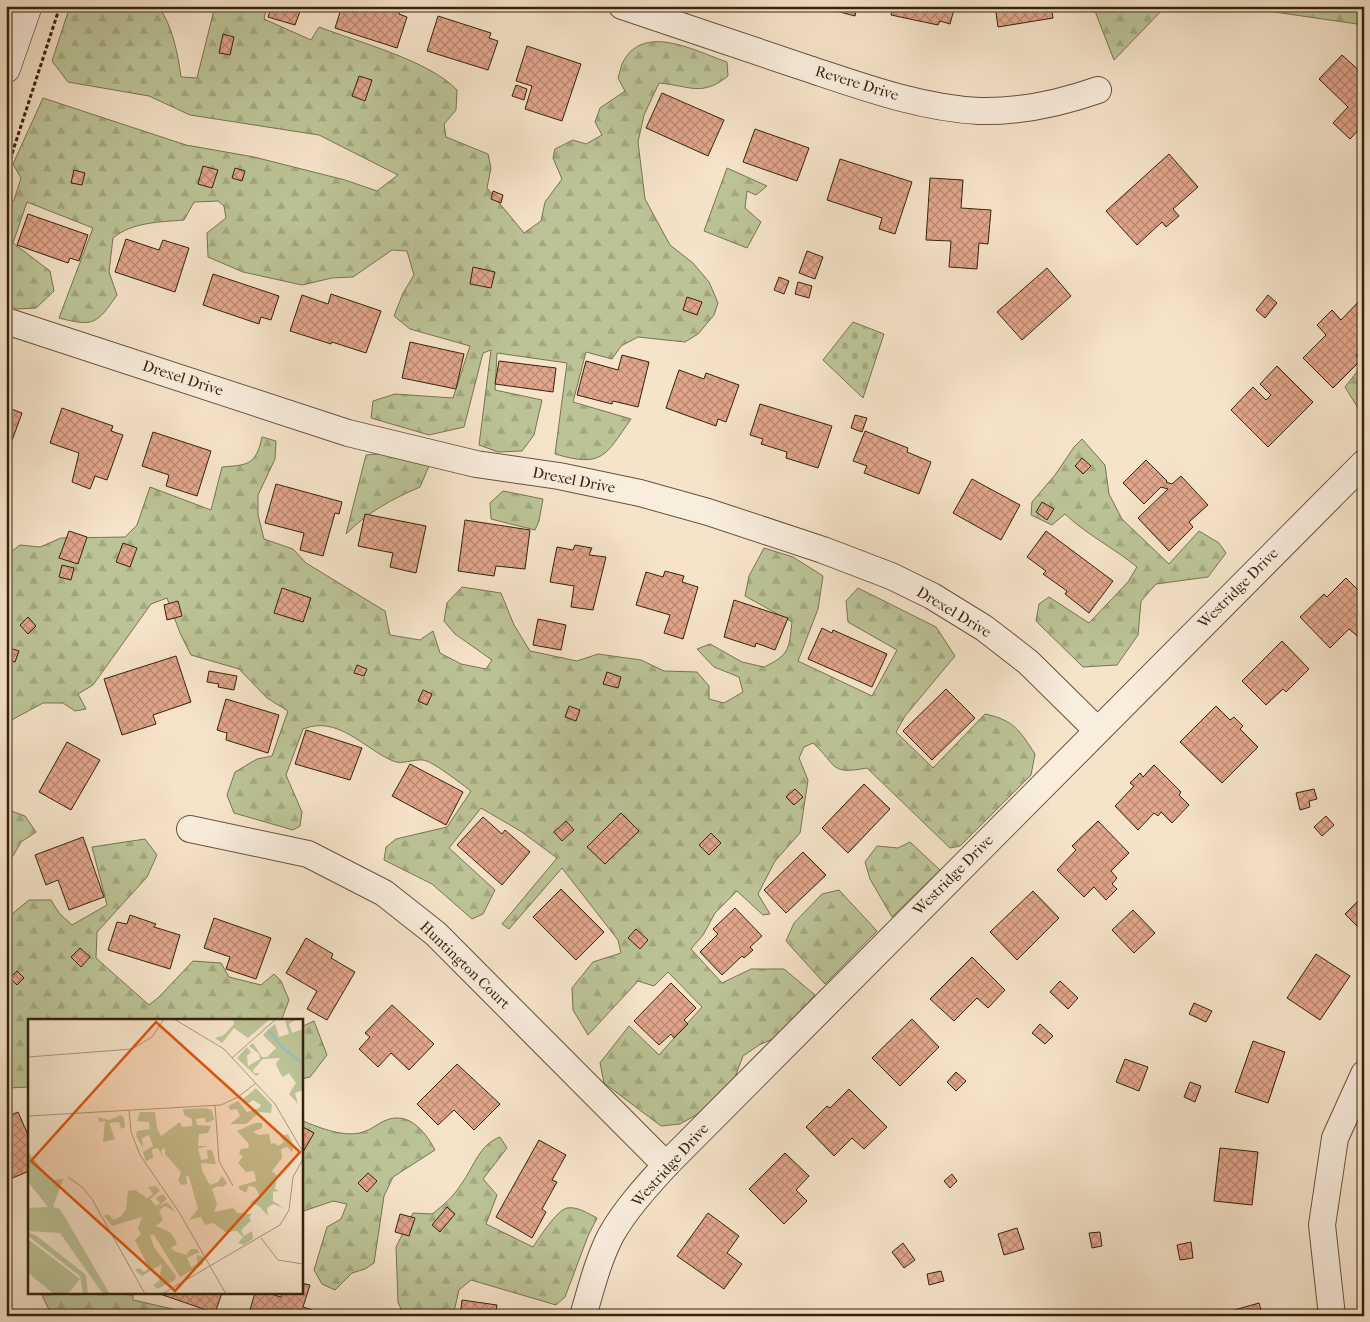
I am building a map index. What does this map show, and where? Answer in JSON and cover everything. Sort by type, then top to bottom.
[{"type":"street","points":[[6,69],[28,6]]},
{"type":"street","name":"Revere Drive","points":[[622,6],[873,90],[941,106],[979,111],[1010,109],[1049,104],[1098,90]]},
{"type":"street","name":"Drexel Drive","points":[[6,321],[348,433],[476,464],[559,476],[640,493],[708,512],[823,550],[891,576],[932,596],[984,628],[1028,662],[1097,730]]},
{"type":"street","name":"Westridge Drive","points":[[584,1316],[594,1278],[611,1236],[639,1195],[666,1165],[1364,462]]},
{"type":"street","name":"Huntington Court","points":[[190,829],[308,854],[384,893],[436,934],[666,1165]]},
{"type":"street","points":[[1332,1316],[1322,1226],[1335,1138],[1364,1074]]},
{"type":"path","points":[[6,172],[60,6]]},
{"type":"green space","points":[[70,6],[158,6],[171,30],[181,77],[197,78],[215,6],[267,6],[264,19],[311,40],[319,27],[392,53],[430,70],[457,90],[456,110],[444,124],[446,137],[488,154],[491,168],[487,188],[524,233],[541,221],[545,202],[562,179],[553,158],[555,149],[573,140],[586,144],[602,135],[595,122],[600,108],[625,91],[618,78],[624,60],[634,49],[645,43],[672,43],[727,62],[728,76],[711,86],[695,88],[659,83],[644,115],[638,142],[645,199],[670,245],[693,263],[709,282],[718,303],[714,315],[698,334],[685,342],[638,337],[621,346],[612,359],[586,352],[573,402],[631,419],[615,442],[601,456],[583,460],[555,454],[567,363],[497,353],[495,390],[542,400],[534,435],[522,451],[498,452],[479,445],[491,350],[483,353],[464,427],[429,435],[371,418],[373,401],[395,394],[453,398],[470,346],[410,329],[394,316],[403,293],[414,275],[407,251],[392,250],[353,277],[332,278],[302,285],[243,272],[208,257],[207,233],[226,218],[224,206],[218,201],[194,202],[184,220],[156,222],[137,226],[113,238],[109,272],[117,295],[104,312],[94,321],[71,321],[59,318],[93,228],[27,202],[13,243],[50,271],[54,291],[36,308],[16,309],[6,302],[6,207],[14,200],[21,178],[13,164],[43,98],[186,145],[254,157],[345,180],[377,191],[398,175],[319,135],[190,115],[149,96],[68,82],[52,61]]},
{"type":"green space","points":[[1093,6],[1166,6],[1114,60]]},
{"type":"green space","points":[[1233,6],[1364,6],[1364,25]]},
{"type":"green space","points":[[727,168],[767,186],[756,195],[747,191],[745,208],[761,222],[747,248],[704,231]]},
{"type":"green space","points":[[853,322],[884,334],[863,398],[823,360]]},
{"type":"green space","points":[[1364,363],[1363,428],[1358,408],[1345,387]]},
{"type":"green space","points":[[262,437],[276,441],[275,459],[258,495],[258,515],[264,539],[293,549],[306,563],[385,611],[390,635],[420,640],[433,631],[440,653],[461,664],[486,669],[492,660],[455,634],[444,621],[447,603],[462,587],[501,593],[514,625],[530,651],[577,661],[598,654],[641,660],[664,671],[697,672],[709,686],[709,699],[724,703],[743,692],[739,677],[714,667],[697,649],[710,644],[742,662],[764,667],[783,655],[790,639],[792,622],[745,596],[749,576],[764,548],[793,557],[823,576],[818,609],[798,661],[872,696],[897,650],[848,622],[846,601],[858,588],[936,627],[955,656],[905,716],[896,732],[933,768],[985,714],[995,716],[1010,723],[1025,739],[1035,754],[1031,775],[960,846],[950,848],[867,768],[855,770],[840,769],[835,767],[813,743],[804,747],[799,758],[808,780],[800,833],[775,861],[758,894],[770,914],[763,915],[737,891],[715,913],[703,935],[691,949],[722,983],[751,969],[784,969],[815,995],[777,1037],[759,1045],[743,1056],[735,1077],[703,1111],[680,1124],[661,1126],[604,1083],[600,1063],[629,1026],[659,1055],[702,1007],[668,972],[654,986],[638,981],[588,1035],[573,1010],[572,988],[593,962],[621,953],[618,940],[562,868],[509,929],[502,924],[557,858],[522,832],[481,808],[449,848],[495,890],[483,914],[472,919],[432,884],[384,860],[386,847],[396,839],[447,827],[471,791],[427,761],[393,761],[350,735],[328,726],[303,729],[286,775],[302,812],[300,826],[293,830],[234,813],[227,795],[235,772],[257,759],[272,756],[288,711],[267,698],[239,669],[191,655],[180,633],[167,598],[151,604],[93,685],[78,694],[86,709],[75,711],[63,703],[43,703],[6,723],[6,556],[20,545],[40,547],[61,538],[125,537],[137,525],[150,487],[211,510],[222,467],[250,462],[257,453]]},
{"type":"green space","points":[[1082,439],[1105,465],[1109,494],[1122,519],[1169,564],[1199,531],[1219,543],[1226,553],[1208,577],[1156,584],[1141,601],[1138,635],[1117,665],[1083,667],[1036,621],[1039,604],[1049,597],[1089,623],[1128,582],[1137,567],[1065,514],[1052,525],[1031,515],[1032,502]]},
{"type":"green space","points":[[391,453],[429,466],[420,487],[381,507],[346,534],[366,455]]},
{"type":"green space","points":[[503,491],[543,499],[539,521],[535,530],[491,519],[490,503]]},
{"type":"green space","points":[[6,809],[25,816],[36,832],[21,842],[6,868]]},
{"type":"green space","points":[[145,839],[157,855],[147,877],[97,932],[96,958],[149,1005],[193,961],[221,963],[229,977],[261,985],[274,974],[281,981],[289,1000],[282,1019],[28,1019],[28,1087],[8,1088],[6,1085],[6,908],[12,914],[29,900],[51,900],[59,913],[72,925],[107,905],[92,847]]},
{"type":"green space","points":[[910,842],[940,870],[892,917],[870,879],[865,862],[877,846],[898,848]]},
{"type":"green space","points":[[839,890],[877,931],[825,984],[786,941],[794,923],[822,894]]},
{"type":"green space","points":[[314,1021],[327,1055],[310,1077],[302,1079],[302,1027]]},
{"type":"green space","points":[[401,1118],[415,1124],[435,1150],[393,1177],[384,1196],[374,1263],[365,1269],[352,1273],[335,1290],[322,1284],[314,1270],[327,1227],[341,1219],[347,1204],[333,1201],[302,1212],[302,1120],[325,1129],[356,1134],[369,1130],[384,1121]]},
{"type":"green space","points":[[500,1137],[507,1148],[483,1179],[497,1195],[486,1224],[533,1247],[553,1219],[567,1208],[579,1209],[597,1218],[588,1236],[565,1297],[556,1305],[471,1280],[459,1290],[453,1316],[404,1316],[398,1302],[396,1247],[413,1213],[432,1214],[441,1207],[459,1188],[482,1150]]},
{"type":"green space","points":[[41,1294],[133,1294],[133,1300],[177,1310],[174,1316],[52,1316]]},
{"type":"building","points":[[272,6],[302,6],[295,25],[268,17]]},
{"type":"building","points":[[342,6],[389,6],[400,10],[399,14],[407,17],[397,48],[335,28]]},
{"type":"building","points":[[833,6],[857,6],[855,16],[832,10]]},
{"type":"building","points":[[893,6],[955,6],[950,24],[940,21],[938,25],[891,15]]},
{"type":"building","points":[[995,6],[1051,6],[1053,18],[998,27]]},
{"type":"building","points":[[438,16],[491,33],[489,38],[498,41],[488,70],[427,51]]},
{"type":"building","points":[[223,34],[234,37],[230,55],[219,53]]},
{"type":"building","points":[[527,46],[581,64],[562,121],[525,109],[532,86],[516,81]]},
{"type":"building","points":[[1342,55],[1364,75],[1364,124],[1350,139],[1333,123],[1348,107],[1319,79]]},
{"type":"building","points":[[359,76],[372,80],[365,101],[352,96]]},
{"type":"building","points":[[516,85],[527,89],[524,100],[512,96]]},
{"type":"building","points":[[662,93],[724,120],[708,156],[646,128]]},
{"type":"building","points":[[755,129],[809,148],[797,181],[743,162]]},
{"type":"building","points":[[1169,154],[1198,187],[1173,209],[1179,216],[1166,227],[1162,222],[1137,245],[1106,211]]},
{"type":"building","points":[[840,159],[912,182],[895,234],[879,229],[882,218],[827,200]]},
{"type":"building","points":[[203,166],[218,170],[212,188],[198,184]]},
{"type":"building","points":[[235,168],[245,171],[242,181],[232,178]]},
{"type":"building","points":[[74,170],[85,173],[82,185],[71,183]]},
{"type":"building","points":[[930,178],[963,180],[961,208],[991,210],[988,244],[979,243],[977,269],[949,267],[951,241],[926,240]]},
{"type":"building","points":[[493,191],[503,195],[501,203],[491,199]]},
{"type":"building","points":[[28,214],[88,235],[79,261],[70,258],[68,263],[17,245]]},
{"type":"building","points":[[126,239],[159,250],[163,240],[189,248],[175,292],[115,272]]},
{"type":"building","points":[[807,251],[823,257],[815,279],[799,273]]},
{"type":"building","points":[[473,267],[495,272],[491,288],[470,284]]},
{"type":"building","points":[[1047,268],[1071,296],[1022,340],[997,312]]},
{"type":"building","points":[[213,274],[279,296],[271,320],[261,317],[259,324],[203,305]]},
{"type":"building","points":[[779,277],[789,281],[784,294],[774,290]]},
{"type":"building","points":[[798,282],[812,286],[809,298],[795,294]]},
{"type":"building","points":[[331,294],[381,311],[366,353],[290,331],[302,295],[328,304]]},
{"type":"building","points":[[1268,295],[1277,303],[1265,318],[1256,310]]},
{"type":"building","points":[[687,297],[702,302],[697,315],[683,310]]},
{"type":"building","points":[[1362,298],[1364,348],[1356,356],[1361,360],[1333,388],[1303,358],[1326,335],[1317,325],[1332,310],[1341,320]]},
{"type":"building","points":[[410,342],[464,354],[456,389],[402,378]]},
{"type":"building","points":[[622,355],[649,362],[638,407],[613,401],[612,404],[577,395],[586,361],[618,370]]},
{"type":"building","points":[[499,361],[556,368],[553,392],[495,384]]},
{"type":"building","points":[[1277,366],[1313,402],[1268,447],[1231,410],[1253,387],[1266,400],[1271,395],[1260,384]]},
{"type":"building","points":[[679,370],[704,379],[706,373],[739,385],[726,422],[718,419],[716,426],[666,408]]},
{"type":"building","points":[[760,404],[832,426],[818,468],[786,458],[787,452],[761,444],[763,439],[750,435]]},
{"type":"building","points":[[6,407],[22,413],[10,446],[6,445]]},
{"type":"building","points":[[62,408],[113,426],[111,431],[123,435],[107,480],[95,476],[90,489],[72,482],[79,453],[50,443]]},
{"type":"building","points":[[855,415],[867,418],[862,432],[851,428]]},
{"type":"building","points":[[865,431],[908,448],[907,452],[931,462],[919,494],[864,473],[867,466],[853,461]]},
{"type":"building","points":[[153,432],[211,451],[197,496],[166,486],[169,475],[142,466]]},
{"type":"building","points":[[1082,458],[1091,466],[1083,474],[1075,466]]},
{"type":"building","points":[[1146,460],[1166,482],[1172,484],[1181,476],[1208,505],[1189,522],[1193,527],[1169,551],[1138,518],[1168,489],[1161,487],[1144,504],[1123,483]]},
{"type":"building","points":[[972,479],[1020,505],[1001,540],[953,513]]},
{"type":"building","points":[[276,484],[342,502],[339,514],[335,513],[323,556],[300,550],[304,533],[265,523]]},
{"type":"building","points":[[1042,502],[1054,509],[1047,520],[1036,512]]},
{"type":"building","points":[[365,514],[426,526],[416,573],[390,567],[393,553],[358,546]]},
{"type":"building","points":[[465,520],[530,530],[525,569],[496,566],[494,576],[458,571]]},
{"type":"building","points":[[69,531],[87,537],[78,564],[59,558]]},
{"type":"building","points":[[1046,531],[1113,581],[1089,613],[1065,594],[1067,591],[1043,574],[1046,571],[1027,557]]},
{"type":"building","points":[[123,543],[137,548],[130,567],[116,562]]},
{"type":"building","points":[[575,545],[592,548],[589,555],[606,557],[593,610],[571,607],[574,586],[550,582],[557,547],[573,550]]},
{"type":"building","points":[[62,565],[74,568],[71,580],[59,577]]},
{"type":"building","points":[[665,571],[684,576],[682,582],[698,587],[683,639],[664,633],[670,615],[636,605],[646,572],[663,577]]},
{"type":"building","points":[[1346,578],[1364,596],[1364,636],[1361,639],[1349,629],[1330,648],[1300,617],[1324,594],[1327,597]]},
{"type":"building","points":[[282,588],[311,598],[303,622],[274,613]]},
{"type":"building","points":[[734,600],[788,618],[775,650],[756,643],[755,647],[724,637]]},
{"type":"building","points":[[178,601],[182,616],[167,620],[164,605]]},
{"type":"building","points":[[28,617],[36,626],[28,634],[20,625]]},
{"type":"building","points":[[538,619],[566,625],[561,650],[533,645]]},
{"type":"building","points":[[822,628],[832,633],[833,630],[887,654],[872,687],[808,659]]},
{"type":"building","points":[[1282,641],[1309,669],[1286,692],[1283,689],[1266,705],[1242,681]]},
{"type":"building","points":[[6,647],[19,651],[15,662],[6,659]]},
{"type":"building","points":[[176,656],[191,702],[153,715],[156,724],[122,735],[104,679]]},
{"type":"building","points":[[357,665],[367,669],[364,676],[354,673]]},
{"type":"building","points":[[209,671],[237,676],[234,690],[218,687],[219,684],[207,682]]},
{"type":"building","points":[[607,672],[621,677],[618,688],[603,684]]},
{"type":"building","points":[[946,689],[975,718],[932,760],[903,731]]},
{"type":"building","points":[[423,690],[432,694],[427,705],[418,701]]},
{"type":"building","points":[[226,699],[279,715],[268,753],[226,740],[227,733],[217,730]]},
{"type":"building","points":[[569,706],[580,710],[576,721],[565,717]]},
{"type":"building","points":[[1216,706],[1230,720],[1234,717],[1243,726],[1240,729],[1258,747],[1222,783],[1180,742]]},
{"type":"building","points":[[306,730],[362,748],[350,780],[295,764]]},
{"type":"building","points":[[67,742],[100,760],[71,810],[39,792]]},
{"type":"building","points":[[410,764],[463,792],[446,825],[392,796]]},
{"type":"building","points":[[1154,765],[1181,792],[1179,795],[1189,805],[1172,823],[1161,812],[1158,816],[1154,813],[1138,830],[1115,806],[1134,786],[1130,783],[1140,773],[1143,777]]},
{"type":"building","points":[[864,784],[890,809],[848,853],[822,828]]},
{"type":"building","points":[[795,789],[803,797],[794,805],[786,797]]},
{"type":"building","points":[[1314,789],[1317,799],[1309,801],[1310,807],[1300,810],[1296,793]]},
{"type":"building","points":[[621,813],[639,831],[605,864],[587,847]]},
{"type":"building","points":[[1326,816],[1334,825],[1322,836],[1314,827]]},
{"type":"building","points":[[483,817],[502,834],[505,830],[530,852],[502,885],[457,845]]},
{"type":"building","points":[[566,821],[574,830],[562,841],[554,832]]},
{"type":"building","points":[[1098,821],[1129,853],[1111,871],[1117,878],[1112,884],[1117,889],[1106,900],[1094,887],[1084,897],[1057,870],[1076,850],[1072,846]]},
{"type":"building","points":[[711,833],[721,843],[709,855],[699,845]]},
{"type":"building","points":[[83,837],[104,897],[69,910],[58,880],[46,885],[35,855]]},
{"type":"building","points":[[803,852],[826,875],[786,913],[764,890]]},
{"type":"building","points":[[561,889],[604,932],[576,960],[533,917]]},
{"type":"building","points":[[1033,891],[1059,918],[1017,960],[990,932]]},
{"type":"building","points":[[1364,895],[1364,933],[1345,914]]},
{"type":"building","points":[[735,908],[762,936],[750,947],[753,950],[744,958],[742,956],[722,975],[700,952],[718,934],[713,929]]},
{"type":"building","points":[[1133,910],[1155,933],[1134,953],[1112,930]]},
{"type":"building","points":[[130,915],[156,924],[154,927],[180,935],[170,969],[108,950],[117,922],[127,924]]},
{"type":"building","points":[[214,918],[271,938],[256,979],[226,969],[230,957],[204,948]]},
{"type":"building","points":[[636,929],[648,940],[640,949],[628,938]]},
{"type":"building","points":[[306,938],[333,954],[331,958],[355,972],[327,1020],[307,1009],[317,991],[286,973]]},
{"type":"building","points":[[80,948],[90,957],[81,967],[71,957]]},
{"type":"building","points":[[1316,954],[1350,976],[1320,1020],[1287,998]]},
{"type":"building","points":[[972,957],[1005,990],[988,1008],[977,998],[954,1021],[930,999]]},
{"type":"building","points":[[17,971],[24,978],[17,985],[10,978]]},
{"type":"building","points":[[1060,981],[1078,998],[1068,1009],[1050,992]]},
{"type":"building","points":[[671,983],[696,1008],[684,1020],[688,1024],[674,1038],[671,1034],[659,1045],[634,1021]]},
{"type":"building","points":[[1194,1003],[1212,1011],[1206,1022],[1189,1014]]},
{"type":"building","points":[[392,1005],[434,1044],[409,1070],[391,1053],[378,1067],[359,1049],[370,1037],[365,1033]]},
{"type":"building","points":[[912,1019],[939,1047],[900,1086],[872,1058]]},
{"type":"building","points":[[1040,1024],[1053,1036],[1045,1044],[1032,1033]]},
{"type":"building","points":[[1253,1041],[1285,1052],[1268,1103],[1235,1092]]},
{"type":"building","points":[[1125,1059],[1148,1067],[1139,1091],[1116,1082]]},
{"type":"building","points":[[457,1064],[500,1104],[474,1130],[454,1110],[438,1125],[417,1104]]},
{"type":"building","points":[[956,1072],[966,1081],[956,1091],[947,1082]]},
{"type":"building","points":[[1190,1082],[1201,1086],[1195,1102],[1184,1097]]},
{"type":"building","points":[[849,1089],[887,1127],[864,1149],[852,1138],[834,1156],[806,1127],[827,1106],[830,1108]]},
{"type":"building","points":[[18,1112],[28,1135],[28,1171],[8,1180],[6,1175],[6,1117]]},
{"type":"building","points":[[302,1127],[314,1133],[302,1152]]},
{"type":"building","points":[[539,1140],[566,1155],[552,1180],[557,1182],[542,1209],[546,1212],[532,1238],[496,1217]]},
{"type":"building","points":[[1220,1148],[1258,1152],[1252,1205],[1214,1201]]},
{"type":"building","points":[[785,1153],[809,1176],[796,1190],[807,1201],[784,1224],[749,1189]]},
{"type":"building","points":[[368,1173],[377,1181],[367,1192],[358,1183]]},
{"type":"building","points":[[952,1174],[957,1181],[950,1188],[944,1181]]},
{"type":"building","points":[[447,1207],[455,1214],[440,1232],[432,1225]]},
{"type":"building","points":[[708,1213],[739,1236],[727,1253],[742,1264],[724,1289],[677,1256]]},
{"type":"building","points":[[400,1214],[415,1218],[409,1236],[395,1232]]},
{"type":"building","points":[[1017,1228],[1024,1249],[1004,1255],[998,1234]]},
{"type":"building","points":[[1100,1232],[1102,1246],[1092,1248],[1089,1233]]},
{"type":"building","points":[[1191,1242],[1193,1258],[1180,1260],[1177,1245]]},
{"type":"building","points":[[903,1243],[915,1260],[904,1268],[892,1252]]},
{"type":"building","points":[[941,1271],[944,1281],[929,1285],[927,1274]]},
{"type":"building","points":[[302,1283],[310,1285],[303,1307],[316,1311],[315,1316],[248,1316],[255,1294],[271,1294],[281,1297],[282,1294],[302,1294]]},
{"type":"building","points":[[160,1294],[222,1294],[215,1313]]},
{"type":"building","points":[[462,1300],[497,1305],[495,1316],[460,1316]]},
{"type":"building","points":[[1259,1303],[1263,1316],[1213,1316]]}]
